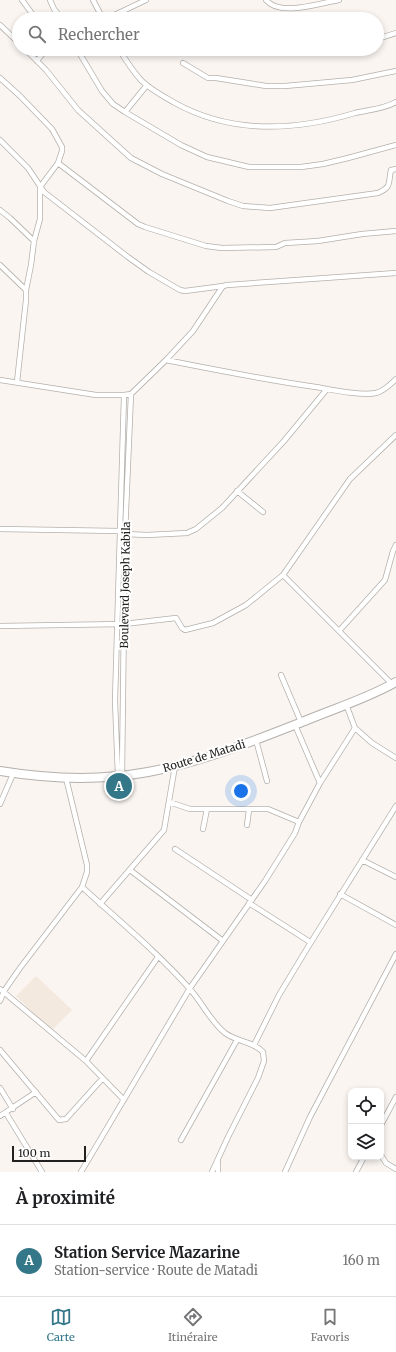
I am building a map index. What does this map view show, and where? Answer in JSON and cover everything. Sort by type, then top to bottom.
[{"type":"highway","name":"Route de Matadi","points":[[0,771],[13,774],[66,778],[120,776],[175,766],[256,740],[394,683]]},
{"type":"street","points":[[22,0],[31,12]]},
{"type":"street","points":[[50,0],[56,12]]},
{"type":"street","points":[[94,0],[100,12]]},
{"type":"street","points":[[121,12],[146,0]]},
{"type":"street","points":[[266,0],[275,7],[287,8],[339,0]]},
{"type":"street","points":[[0,25],[12,36]]},
{"type":"street","points":[[384,37],[396,33]]},
{"type":"street","points":[[32,56],[46,70],[78,110],[131,158],[162,174],[243,206],[270,208],[378,193],[386,190],[389,185],[391,170],[396,169]]},
{"type":"street","points":[[37,61],[41,56]]},
{"type":"street","points":[[81,56],[102,91],[113,104],[193,152],[222,162],[249,167],[302,167],[323,164],[396,145]]},
{"type":"street","points":[[123,56],[133,71],[147,85],[165,98],[200,116],[239,125],[281,126],[318,123],[396,102]]},
{"type":"street","points":[[182,63],[210,79],[216,78],[266,86],[352,80],[396,71]]},
{"type":"street","points":[[0,78],[24,100],[55,133],[62,147],[58,163],[40,187]]},
{"type":"street","points":[[125,112],[147,85]]},
{"type":"street","points":[[0,140],[28,168],[38,181],[40,187],[40,219],[34,241],[26,290],[17,382]]},
{"type":"street","points":[[58,163],[138,224],[206,246],[222,248],[276,247],[285,243],[318,241],[362,234],[396,231]]},
{"type":"street","points":[[40,187],[44,192],[128,257],[149,272],[180,290],[227,285],[396,273]]},
{"type":"street","points":[[0,210],[34,241]]},
{"type":"street","points":[[0,265],[26,290]]},
{"type":"street","points":[[0,380],[96,394],[124,396],[131,394],[193,332],[223,286]]},
{"type":"street","points":[[166,360],[268,380],[366,393],[378,392],[392,384],[396,379]]},
{"type":"street","points":[[0,529],[119,531],[125,534],[146,535],[187,533],[222,508],[284,441],[327,389]]},
{"type":"street","name":"Boulevard Joseph Kabila","points":[[120,776],[125,534],[131,394]]},
{"type":"street","name":"Boulevard Joseph Kabila","points":[[120,776],[116,701],[119,531],[124,396]]},
{"type":"street","points":[[0,626],[124,624],[176,618],[185,630],[213,623],[246,605],[283,575],[350,479],[396,435]]},
{"type":"street","points":[[237,491],[263,512]]},
{"type":"street","points":[[339,630],[385,580],[396,545]]},
{"type":"street","points":[[283,575],[394,683]]},
{"type":"street","points":[[281,675],[320,783]]},
{"type":"street","points":[[346,704],[355,728],[372,743],[396,758]]},
{"type":"street","points":[[81,1172],[190,988],[250,902],[294,833],[320,783],[355,728]]},
{"type":"street","points":[[256,740],[268,781]]},
{"type":"street","points":[[100,904],[164,830],[175,766]]},
{"type":"street","points":[[0,804],[13,774]]},
{"type":"street","points":[[0,1001],[2,990],[82,888],[87,872],[87,865],[66,778]]},
{"type":"street","points":[[169,802],[190,809],[268,809],[299,822]]},
{"type":"street","points":[[254,1045],[279,995],[310,942],[396,806]]},
{"type":"street","points":[[203,829],[207,810]]},
{"type":"street","points":[[247,825],[249,810]]},
{"type":"street","points":[[175,849],[310,942]]},
{"type":"street","points":[[362,860],[396,877]]},
{"type":"street","points":[[130,870],[223,941]]},
{"type":"street","points":[[82,888],[140,938],[190,988],[225,1033],[237,1040],[254,1045],[263,1052],[264,1061],[258,1078],[212,1172]]},
{"type":"street","points":[[340,894],[396,925]]},
{"type":"street","points":[[285,1172],[310,1117],[396,954]]},
{"type":"street","points":[[86,1061],[158,957]]},
{"type":"street","points":[[2,990],[86,1061],[124,1100]]},
{"type":"street","points":[[181,1140],[237,1040]]},
{"type":"street","points":[[0,1050],[59,1120],[66,1119],[102,1079]]},
{"type":"street","points":[[0,1088],[12,1109]]},
{"type":"street","points":[[0,1116],[36,1092]]},
{"type":"street","points":[[382,1124],[396,1098]]},
{"type":"street","points":[[6,1113],[42,1172]]},
{"type":"street","points":[[218,1158],[218,1172]]},
{"type":"street","points":[[356,1172],[362,1160]]},
{"type":"street","points":[[384,1160],[386,1163],[396,1169]]},
{"type":"shaded area","points":[[36,976],[72,1010],[51,1031],[16,996]]},
{"type":"place","name":"Station Service Mazarine","points":[[119,786]]}]
